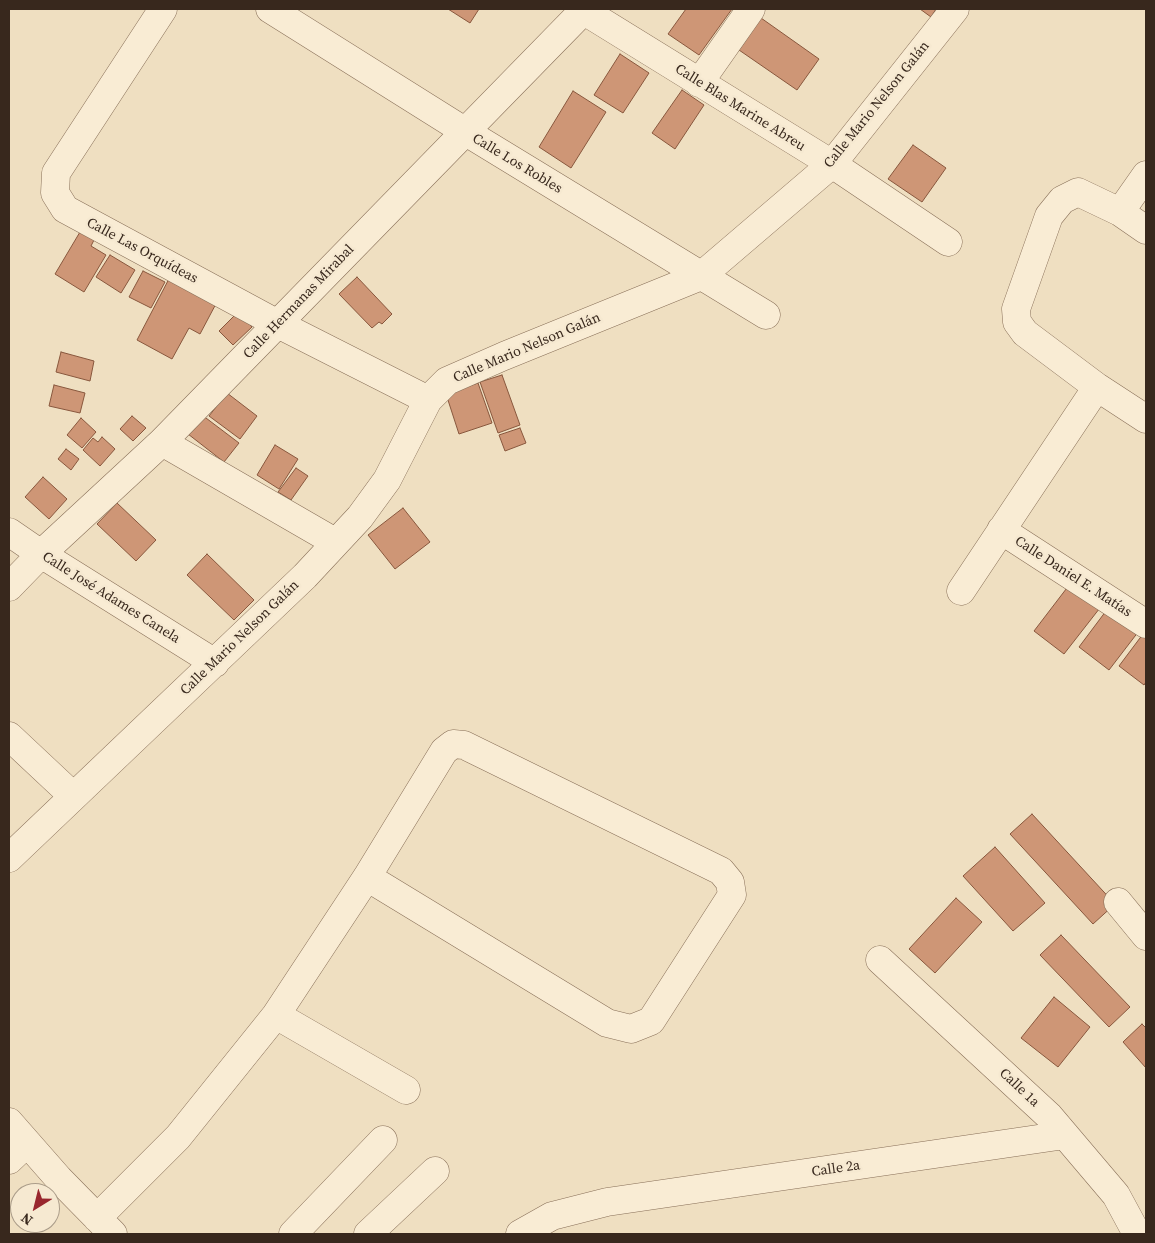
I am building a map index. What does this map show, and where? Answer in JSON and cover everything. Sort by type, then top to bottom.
[{"type":"street","name":"Calle Las Orquídeas","points":[[163,9],[56,173],[55,193],[65,209],[278,324],[428,400]]},
{"type":"street","name":"Calle Los Robles","points":[[270,9],[466,132],[766,315]]},
{"type":"street","points":[[699,83],[751,9]]},
{"type":"street","name":"Calle Mario Nelson Galán","points":[[9,858],[305,576],[360,516],[387,480],[428,400],[447,381],[701,276],[832,164],[955,9]]},
{"type":"street","name":"Calle Hermanas Mirabal","points":[[9,587],[162,442],[466,132],[596,13]]},
{"type":"street","name":"Calle Blas Marine Abreu","points":[[596,13],[699,83],[832,164],[948,242]]},
{"type":"street","points":[[1120,212],[1146,175]]},
{"type":"street","points":[[1146,230],[1120,212],[1078,192],[1062,200],[1050,216],[1016,309],[1017,322],[1025,333],[1097,387],[1146,419]]},
{"type":"street","points":[[961,591],[1097,387]]},
{"type":"street","points":[[162,442],[335,542]]},
{"type":"street","name":"Calle Daniel E. Matías","points":[[1001,530],[1146,624]]},
{"type":"street","name":"Calle José Adames Canela","points":[[9,532],[215,663]]},
{"type":"street","points":[[9,736],[73,796]]},
{"type":"street","points":[[9,1122],[18,1152],[105,1226],[276,1015],[367,877],[444,751],[453,744],[464,745],[721,871],[730,882],[732,895],[651,1022],[631,1029],[608,1022],[367,877]]},
{"type":"street","points":[[1118,902],[1146,936]]},
{"type":"street","name":"Calle 1a","points":[[880,960],[1049,1116],[1116,1195],[1137,1234]]},
{"type":"street","points":[[276,1015],[406,1090]]},
{"type":"street","name":"Calle 2a","points":[[520,1234],[552,1216],[607,1202],[1066,1135]]},
{"type":"street","points":[[293,1234],[383,1140]]},
{"type":"street","points":[[368,1234],[435,1171]]},
{"type":"building","points":[[448,9],[479,9],[470,23]]},
{"type":"building","points":[[686,9],[732,9],[699,55],[668,34]]},
{"type":"building","points":[[920,9],[936,9],[931,17]]},
{"type":"building","points":[[761,18],[819,59],[797,90],[739,50]]},
{"type":"building","points":[[620,54],[649,73],[623,113],[594,95]]},
{"type":"building","points":[[682,90],[704,105],[675,149],[652,133]]},
{"type":"building","points":[[573,91],[606,112],[571,168],[539,147]]},
{"type":"building","points":[[913,145],[946,168],[922,202],[888,179]]},
{"type":"building","points":[[80,232],[94,240],[91,246],[106,255],[84,292],[55,274]]},
{"type":"building","points":[[110,255],[135,270],[121,293],[96,277]]},
{"type":"building","points":[[143,271],[165,282],[151,308],[129,297]]},
{"type":"building","points":[[171,275],[218,300],[200,334],[189,328],[172,359],[137,340]]},
{"type":"building","points":[[357,277],[392,314],[382,324],[379,322],[372,328],[339,294]]},
{"type":"building","points":[[238,312],[252,327],[233,345],[219,331]]},
{"type":"building","points":[[61,352],[94,361],[90,381],[56,372]]},
{"type":"building","points":[[502,375],[520,425],[498,433],[480,382]]},
{"type":"building","points":[[478,383],[492,423],[459,434],[446,394]]},
{"type":"building","points":[[54,385],[85,393],[80,413],[49,406]]},
{"type":"building","points":[[227,393],[257,416],[240,439],[209,416]]},
{"type":"building","points":[[202,415],[239,443],[224,462],[188,434]]},
{"type":"building","points":[[132,416],[146,428],[133,441],[120,429]]},
{"type":"building","points":[[81,418],[96,432],[82,448],[67,435]]},
{"type":"building","points":[[520,428],[526,443],[505,451],[499,435]]},
{"type":"building","points":[[102,437],[115,449],[100,466],[83,450],[93,438],[98,442]]},
{"type":"building","points":[[275,445],[298,459],[279,489],[257,475]]},
{"type":"building","points":[[66,449],[79,459],[71,470],[58,459]]},
{"type":"building","points":[[296,468],[308,476],[291,500],[278,492]]},
{"type":"building","points":[[43,477],[67,499],[49,519],[25,497]]},
{"type":"building","points":[[117,503],[156,540],[136,561],[97,524]]},
{"type":"building","points":[[403,508],[430,542],[395,569],[368,535]]},
{"type":"building","points":[[207,554],[254,600],[234,620],[187,575]]},
{"type":"building","points":[[1073,580],[1103,604],[1064,654],[1034,631]]},
{"type":"building","points":[[1112,603],[1142,627],[1109,670],[1079,647]]},
{"type":"building","points":[[1146,630],[1146,682],[1144,685],[1119,666]]},
{"type":"building","points":[[1032,814],[1115,904],[1093,924],[1010,834]]},
{"type":"building","points":[[995,847],[1045,903],[1013,931],[963,876]]},
{"type":"building","points":[[956,898],[982,922],[935,973],[909,949]]},
{"type":"building","points":[[1061,935],[1130,1007],[1109,1027],[1040,955]]},
{"type":"building","points":[[1054,997],[1090,1027],[1058,1067],[1021,1038]]},
{"type":"building","points":[[1142,1024],[1146,1028],[1146,1068],[1123,1042]]}]
